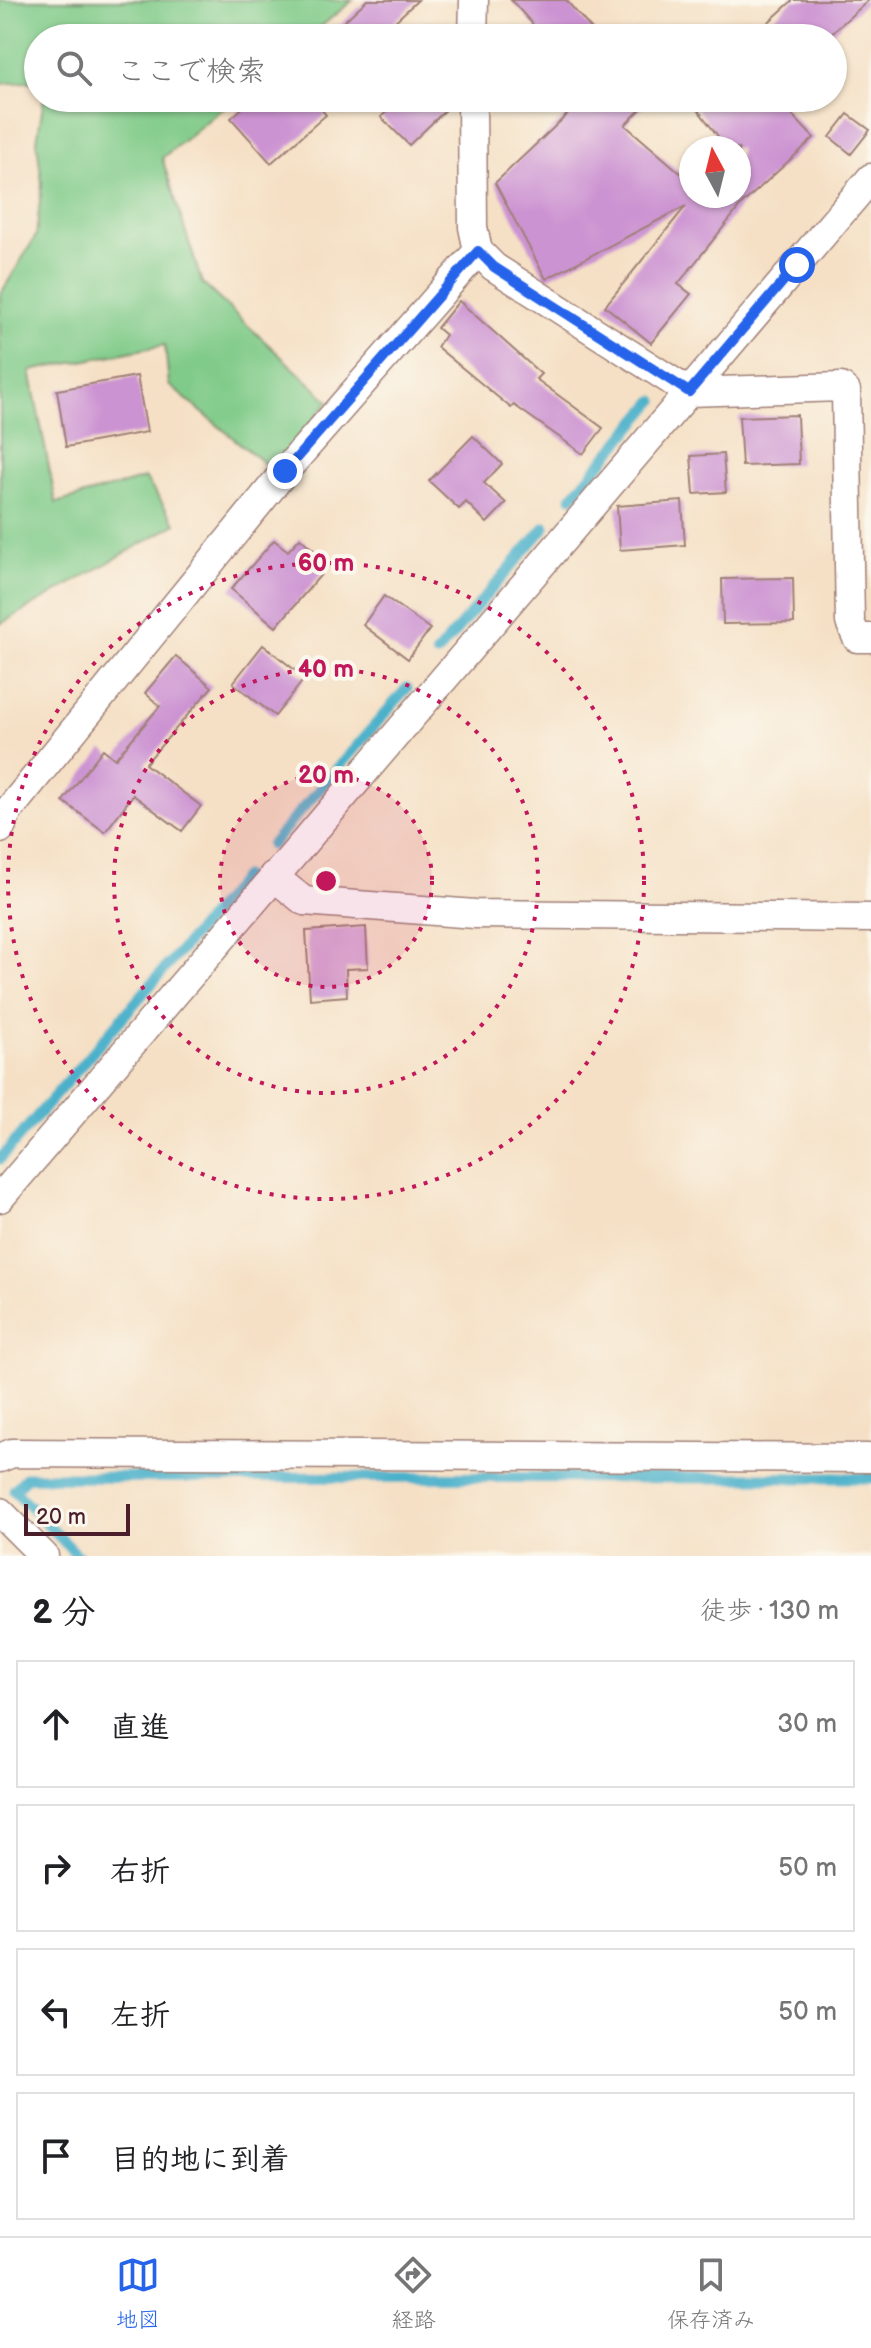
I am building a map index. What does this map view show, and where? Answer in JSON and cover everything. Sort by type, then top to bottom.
[{"type":"street","points":[[473,24],[474,0]]},
{"type":"street","points":[[472,112],[473,227],[478,251],[494,267],[689,392],[841,387],[846,391],[850,622],[857,638],[871,638]]},
{"type":"street","points":[[0,1198],[871,178]]},
{"type":"street","points":[[0,829],[8,811],[285,471],[478,251]]},
{"type":"street","points":[[273,876],[304,901],[460,913],[871,918]]},
{"type":"street","points":[[0,1458],[12,1453],[871,1458]]},
{"type":"street","points":[[0,1512],[44,1556]]},
{"type":"green space","points":[[0,0],[353,0],[324,24],[24,24],[24,82],[0,84]]},
{"type":"green space","points":[[42,112],[218,112],[162,158],[202,283],[329,401],[271,469],[169,385],[165,345],[30,371],[56,503],[145,478],[176,524],[0,624],[0,295],[36,236],[42,184],[37,141]]},
{"type":"building","points":[[367,0],[418,0],[392,24],[341,24]]},
{"type":"building","points":[[511,0],[566,0],[587,24],[532,24]]},
{"type":"building","points":[[793,0],[869,0],[842,24],[766,24]]},
{"type":"building","points":[[238,112],[324,112],[326,115],[271,163],[231,118]]},
{"type":"building","points":[[386,112],[444,112],[409,145],[381,117]]},
{"type":"building","points":[[570,112],[638,112],[625,125],[679,172],[679,208],[682,208],[546,279],[495,183]]},
{"type":"building","points":[[700,112],[789,112],[814,138],[751,196],[751,136],[718,136]]},
{"type":"building","points":[[848,114],[870,130],[851,154],[830,137]]},
{"type":"building","points":[[684,208],[739,208],[678,284],[691,294],[651,343],[605,306]]},
{"type":"building","points":[[459,301],[541,374],[536,379],[603,428],[583,454],[514,405],[511,408],[437,347],[445,335],[437,328]]},
{"type":"building","points":[[137,376],[147,432],[66,447],[57,390]]},
{"type":"building","points":[[797,415],[799,464],[742,466],[739,417]]},
{"type":"building","points":[[473,436],[502,464],[484,483],[506,503],[487,523],[466,502],[459,509],[429,481]]},
{"type":"building","points":[[723,454],[726,492],[694,494],[691,456]]},
{"type":"building","points":[[682,501],[685,545],[620,550],[617,506]]},
{"type":"building","points":[[300,538],[330,564],[276,627],[231,589],[274,540],[288,551]]},
{"type":"building","points":[[793,578],[794,623],[723,624],[722,579]]},
{"type":"building","points":[[384,596],[430,629],[408,659],[363,625]]},
{"type":"building","points":[[263,645],[305,678],[275,716],[233,683]]},
{"type":"building","points":[[176,656],[212,687],[145,764],[201,806],[182,831],[133,795],[105,832],[63,801],[103,749],[115,759],[160,706],[145,693]]},
{"type":"building","points":[[366,927],[368,968],[346,969],[347,996],[310,999],[306,931]]},
{"type":"waterway","points":[[572,497],[654,401]]},
{"type":"waterway","points":[[437,653],[545,527]]},
{"type":"waterway","points":[[271,845],[407,688]]},
{"type":"waterway","points":[[0,1159],[244,877]]},
{"type":"waterway","points":[[78,1556],[14,1490],[27,1477],[871,1478]]},
{"type":"route","points":[[285,471],[478,251],[494,267],[689,392],[797,265]]}]
